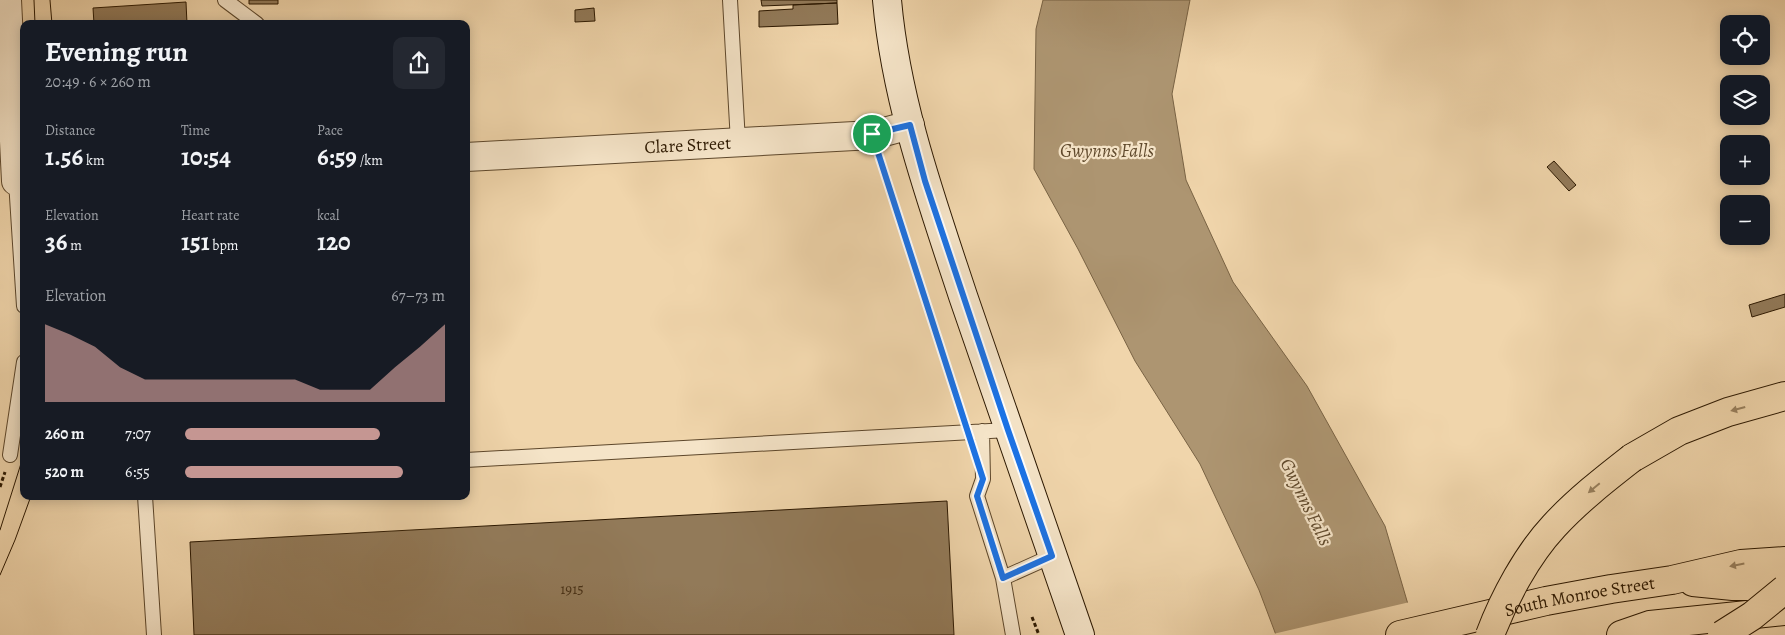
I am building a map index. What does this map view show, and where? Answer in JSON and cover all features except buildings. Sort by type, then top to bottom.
[{"type":"main road","points":[[7,0],[20,181]]},
{"type":"main road","points":[[887,0],[889,26],[910,125],[995,431],[1052,556],[1080,635]]},
{"type":"main road","name":"Clare Street","points":[[470,157],[872,134],[910,125]]},
{"type":"main road","points":[[1490,635],[1497,616],[1523,567],[1553,527],[1589,493],[1632,458],[1679,431],[1728,412],[1785,396]]},
{"type":"main road","name":"South Monroe Street","points":[[1400,635],[1546,600],[1672,580],[1741,564],[1785,561]]},
{"type":"main road","name":"South Monroe Street","points":[[1672,580],[1733,586],[1785,588]]},
{"type":"main road","points":[[1711,627],[1752,616],[1785,588]]},
{"type":"main road","points":[[1711,627],[1785,611]]},
{"type":"main road","points":[[1621,635],[1650,625],[1711,627],[1785,623]]},
{"type":"lane","points":[[225,0],[252,20]]},
{"type":"lane","points":[[730,0],[738,142]]},
{"type":"lane","points":[[10,455],[20,389]]},
{"type":"lane","points":[[470,460],[995,431],[977,496],[1009,575],[1013,635]]},
{"type":"lane","points":[[145,500],[154,635]]},
{"type":"lane","points":[[1009,575],[1052,556]]},
{"type":"path","points":[[872,134],[967,432]]},
{"type":"path","points":[[1009,575],[1024,599],[1040,635]]},
{"type":"water","name":"Gwynns Falls","points":[[1043,0],[1190,0],[1172,94],[1186,180],[1233,282],[1307,386],[1385,526],[1417,635],[1276,635],[1259,590],[1200,464],[1135,361],[1078,249],[1034,169],[1036,29]]},
{"type":"pier","points":[[1410,602],[1419,635],[1273,635],[1273,634]]},
{"type":"tram line","points":[[34,0],[35,20]]},
{"type":"tram line","points":[[50,0],[52,20]]},
{"type":"tram line","points":[[0,530],[20,467]]},
{"type":"tram line","points":[[0,575],[30,500]]},
{"type":"route","points":[[910,125],[925,181],[1052,556],[1003,578],[977,496],[983,479],[872,134],[910,125]]}]
